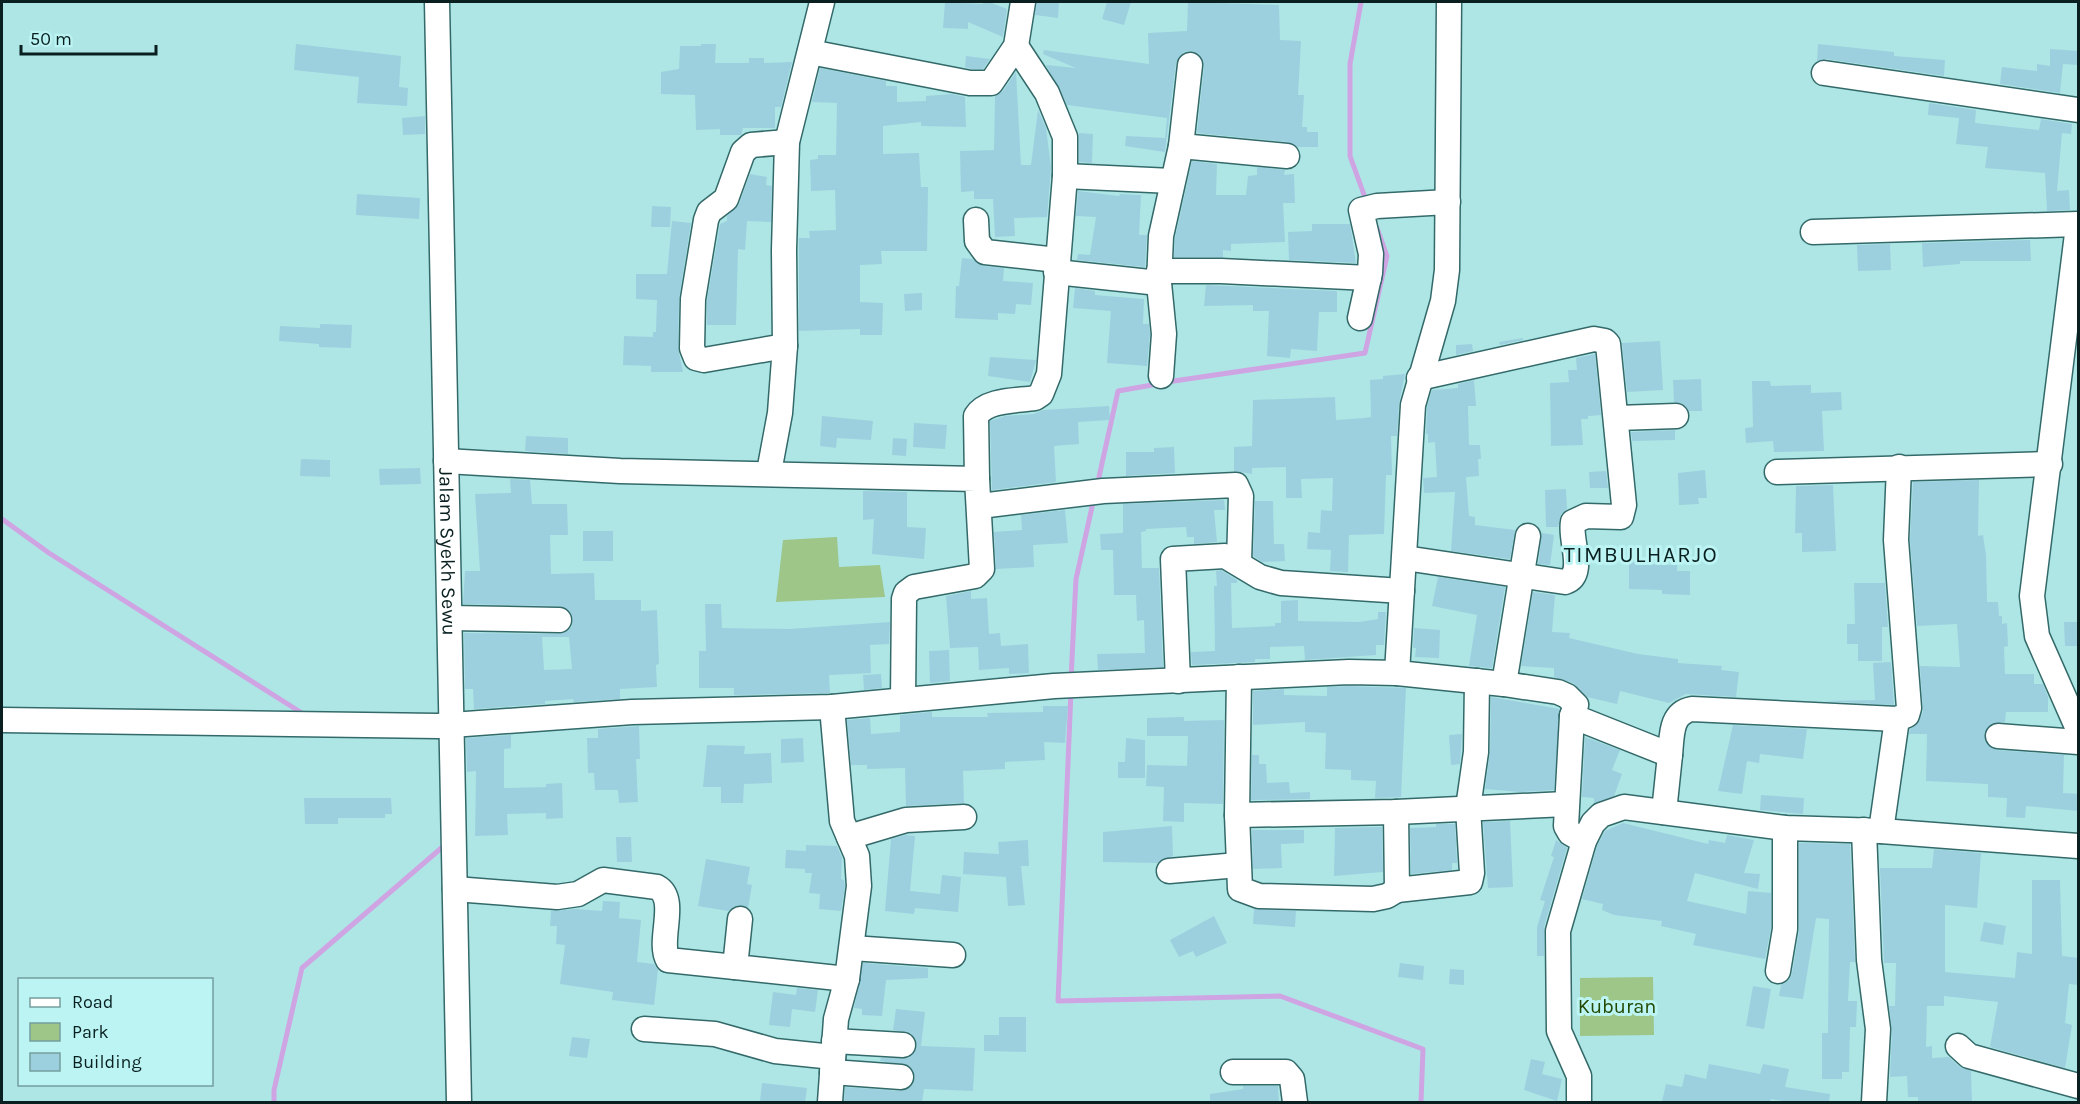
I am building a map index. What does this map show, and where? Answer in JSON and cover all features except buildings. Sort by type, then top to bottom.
[{"type":"street","name":"Jalam Syekh Sewu","points":[[437,2],[450,618],[446,725],[455,889],[459,1102]]},
{"type":"street","points":[[770,472],[780,413],[785,346],[784,250],[787,142],[822,2]]},
{"type":"street","points":[[810,52],[982,84],[991,82],[1016,46],[1023,2]]},
{"type":"street","points":[[1396,673],[1413,405],[1443,301],[1447,270],[1449,2]]},
{"type":"street","points":[[903,700],[904,599],[906,593],[914,587],[978,574],[982,564],[976,416],[981,410],[991,405],[1035,398],[1047,384],[1066,146],[1063,129],[1047,93],[1016,46]]},
{"type":"street","points":[[1161,376],[1164,334],[1159,277],[1161,236],[1181,146],[1190,65]]},
{"type":"street","points":[[1824,73],[2079,110]]},
{"type":"street","points":[[785,346],[704,360],[696,358],[692,348],[693,299],[706,220],[710,213],[726,199],[743,152],[752,146],[787,142]]},
{"type":"street","points":[[1181,146],[1287,156]]},
{"type":"street","points":[[1065,176],[1172,181]]},
{"type":"street","points":[[1360,318],[1369,278],[1371,254],[1360,212],[1371,207],[1448,202]]},
{"type":"street","points":[[976,220],[977,241],[985,252],[1056,266],[1159,277],[1369,278]]},
{"type":"street","points":[[1813,232],[2079,225],[2032,610],[2042,650],[2079,729]]},
{"type":"street","points":[[1405,558],[1543,580],[1570,580],[1576,572],[1573,522],[1586,516],[1616,518],[1623,515],[1617,418],[1608,345],[1600,339],[1419,378]]},
{"type":"street","points":[[1617,418],[1676,416]]},
{"type":"street","points":[[446,461],[620,471],[770,472],[977,479]]},
{"type":"street","points":[[1777,472],[2050,464]]},
{"type":"street","points":[[1664,812],[1674,721],[1678,714],[1692,708],[1897,719],[1907,715],[1909,708],[1896,540],[1899,467]]},
{"type":"street","points":[[980,506],[1103,491],[1236,485],[1241,496],[1239,562]]},
{"type":"street","points":[[1504,684],[1528,537]]},
{"type":"street","points":[[1178,681],[1173,559],[1225,556],[1239,562],[1260,577],[1281,583],[1402,591]]},
{"type":"street","points":[[450,618],[559,620]]},
{"type":"street","points":[[2,720],[446,725],[632,712],[832,707],[1054,686],[1349,672],[1396,673],[1504,684],[1567,696],[1576,705],[1572,716],[1566,804],[1568,830],[1584,841]]},
{"type":"street","points":[[1239,677],[1237,815],[1239,886],[1244,893],[1251,895],[1373,899],[1387,896],[1397,890],[1470,882],[1472,873],[1468,808],[1476,752],[1477,681]]},
{"type":"street","points":[[830,1102],[836,1020],[847,979],[859,886],[858,856],[842,821],[832,707]]},
{"type":"street","points":[[1572,716],[1670,755]]},
{"type":"street","points":[[1874,1102],[1878,1029],[1869,960],[1873,831],[1897,719]]},
{"type":"street","points":[[1998,736],[2079,742]]},
{"type":"street","points":[[1237,815],[1396,812],[1566,804]]},
{"type":"street","points":[[1579,1102],[1579,1076],[1559,1031],[1557,979],[1561,918],[1584,841],[1600,815],[1624,807],[1785,828],[1873,831],[2079,846]]},
{"type":"street","points":[[1396,812],[1397,890]]},
{"type":"street","points":[[849,837],[906,820],[964,818]]},
{"type":"street","points":[[1778,971],[1785,929],[1785,828]]},
{"type":"street","points":[[1169,871],[1238,865]]},
{"type":"street","points":[[455,889],[557,897],[578,894],[603,880],[657,887],[666,898],[667,958],[673,962],[847,979]]},
{"type":"street","points":[[735,967],[740,919]]},
{"type":"street","points":[[852,948],[953,955]]},
{"type":"street","points":[[644,1029],[715,1034],[775,1051],[833,1057],[901,1077]]},
{"type":"street","points":[[833,1057],[903,1045]]},
{"type":"street","points":[[1958,1047],[1970,1056],[2078,1086],[2077,1102]]},
{"type":"street","points":[[1233,1072],[1286,1072],[1292,1079],[1295,1102]]},
{"type":"green space","points":[[837,537],[839,567],[880,565],[885,597],[776,602],[783,540]]},
{"type":"green space","name":"Kuburan","points":[[1653,977],[1654,1035],[1580,1036],[1580,978]]},
{"type":"waterway","points":[[1361,2],[1350,64],[1350,156],[1367,203]]},
{"type":"waterway","points":[[1167,382],[1365,353],[1387,256],[1377,228]]},
{"type":"waterway","points":[[1097,486],[1118,391],[1158,384]]},
{"type":"waterway","points":[[1071,679],[1076,579],[1094,498]]},
{"type":"waterway","points":[[2,519],[49,553],[305,715]]},
{"type":"waterway","points":[[1071,691],[1058,1001],[1280,996],[1423,1049],[1421,1102]]},
{"type":"waterway","points":[[274,1102],[274,1090],[302,968],[446,844]]},
{"type":"district","name":"TIMBULHARJO","points":[[1641,555]]}]
